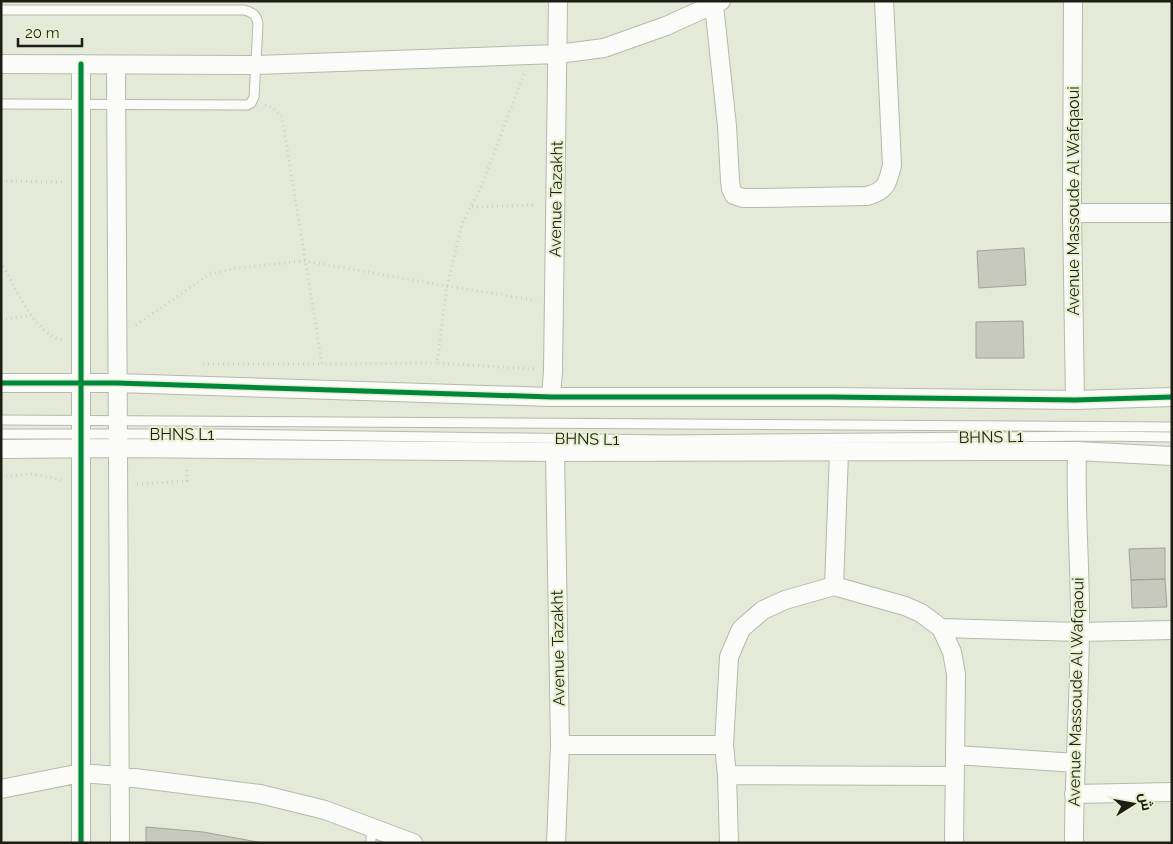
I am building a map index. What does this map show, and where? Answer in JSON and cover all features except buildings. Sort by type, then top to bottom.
[{"type":"street","name":"Avenue Tazakht","points":[[551,397],[556,205],[558,1]]},
{"type":"street","points":[[1,64],[257,65],[558,54],[604,48],[666,26],[717,3],[730,180],[734,195],[743,198],[867,196],[877,194],[883,190],[889,180],[892,164],[884,1]]},
{"type":"street","name":"Avenue Massoude Al Wafqaoui","points":[[1073,1],[1072,213],[1075,400]]},
{"type":"street","points":[[82,64],[82,843]]},
{"type":"street","points":[[116,64],[120,843]]},
{"type":"street","points":[[1072,213],[1172,213]]},
{"type":"street","points":[[1,383],[117,383],[551,397],[831,397],[1075,400],[1172,397]]},
{"type":"street","points":[[1,449],[82,434],[117,434],[186,449],[839,453],[1078,451],[1172,456]]},
{"type":"street","name":"Avenue Massoude Al Wafqaoui","points":[[1074,843],[1080,632],[1076,490],[1078,451]]},
{"type":"street","name":"Avenue Tazakht","points":[[555,452],[560,746],[556,843]]},
{"type":"street","points":[[834,586],[839,453]]},
{"type":"street","points":[[729,843],[728,774],[724,745],[729,658],[741,629],[763,610],[785,600],[834,586],[905,606],[921,613],[941,628],[952,652],[956,674],[954,843]]},
{"type":"street","points":[[941,628],[1080,632],[1172,630]]},
{"type":"street","points":[[560,746],[724,745]]},
{"type":"street","points":[[956,755],[1076,763]]},
{"type":"street","points":[[1,789],[81,773],[260,794],[325,810],[371,834],[413,843]]},
{"type":"street","points":[[728,774],[955,776]]},
{"type":"street","points":[[1074,794],[1172,792]]},
{"type":"lane","points":[[1,10],[244,10],[254,14],[257,18],[257,65],[252,101],[250,103],[242,105],[1,104]]},
{"type":"lane","name":"BHNS L1","points":[[1,420],[82,434]]},
{"type":"lane","name":"BHNS L1","points":[[1,434],[1172,427]]},
{"type":"lane","name":"BHNS L1","points":[[117,434],[667,440],[1172,437]]},
{"type":"path","points":[[437,363],[447,286],[462,224],[482,187],[532,55]]},
{"type":"path","points":[[252,101],[273,108],[282,116],[322,364]]},
{"type":"path","points":[[1,181],[82,182]]},
{"type":"path","points":[[472,207],[556,205]]},
{"type":"path","points":[[117,338],[210,274],[237,268],[305,261],[554,303]]},
{"type":"path","points":[[2,263],[31,315],[42,329],[58,339],[82,344]]},
{"type":"path","points":[[1,320],[31,315]]},
{"type":"path","points":[[197,364],[437,363],[553,371]]},
{"type":"path","points":[[117,485],[187,481],[186,449]]},
{"type":"path","points":[[1,477],[32,474],[82,482]]},
{"type":"cycle path","points":[[81,64],[81,843]]},
{"type":"cycle path","points":[[1,383],[117,383],[551,397],[831,397],[1075,400],[1172,397]]}]
